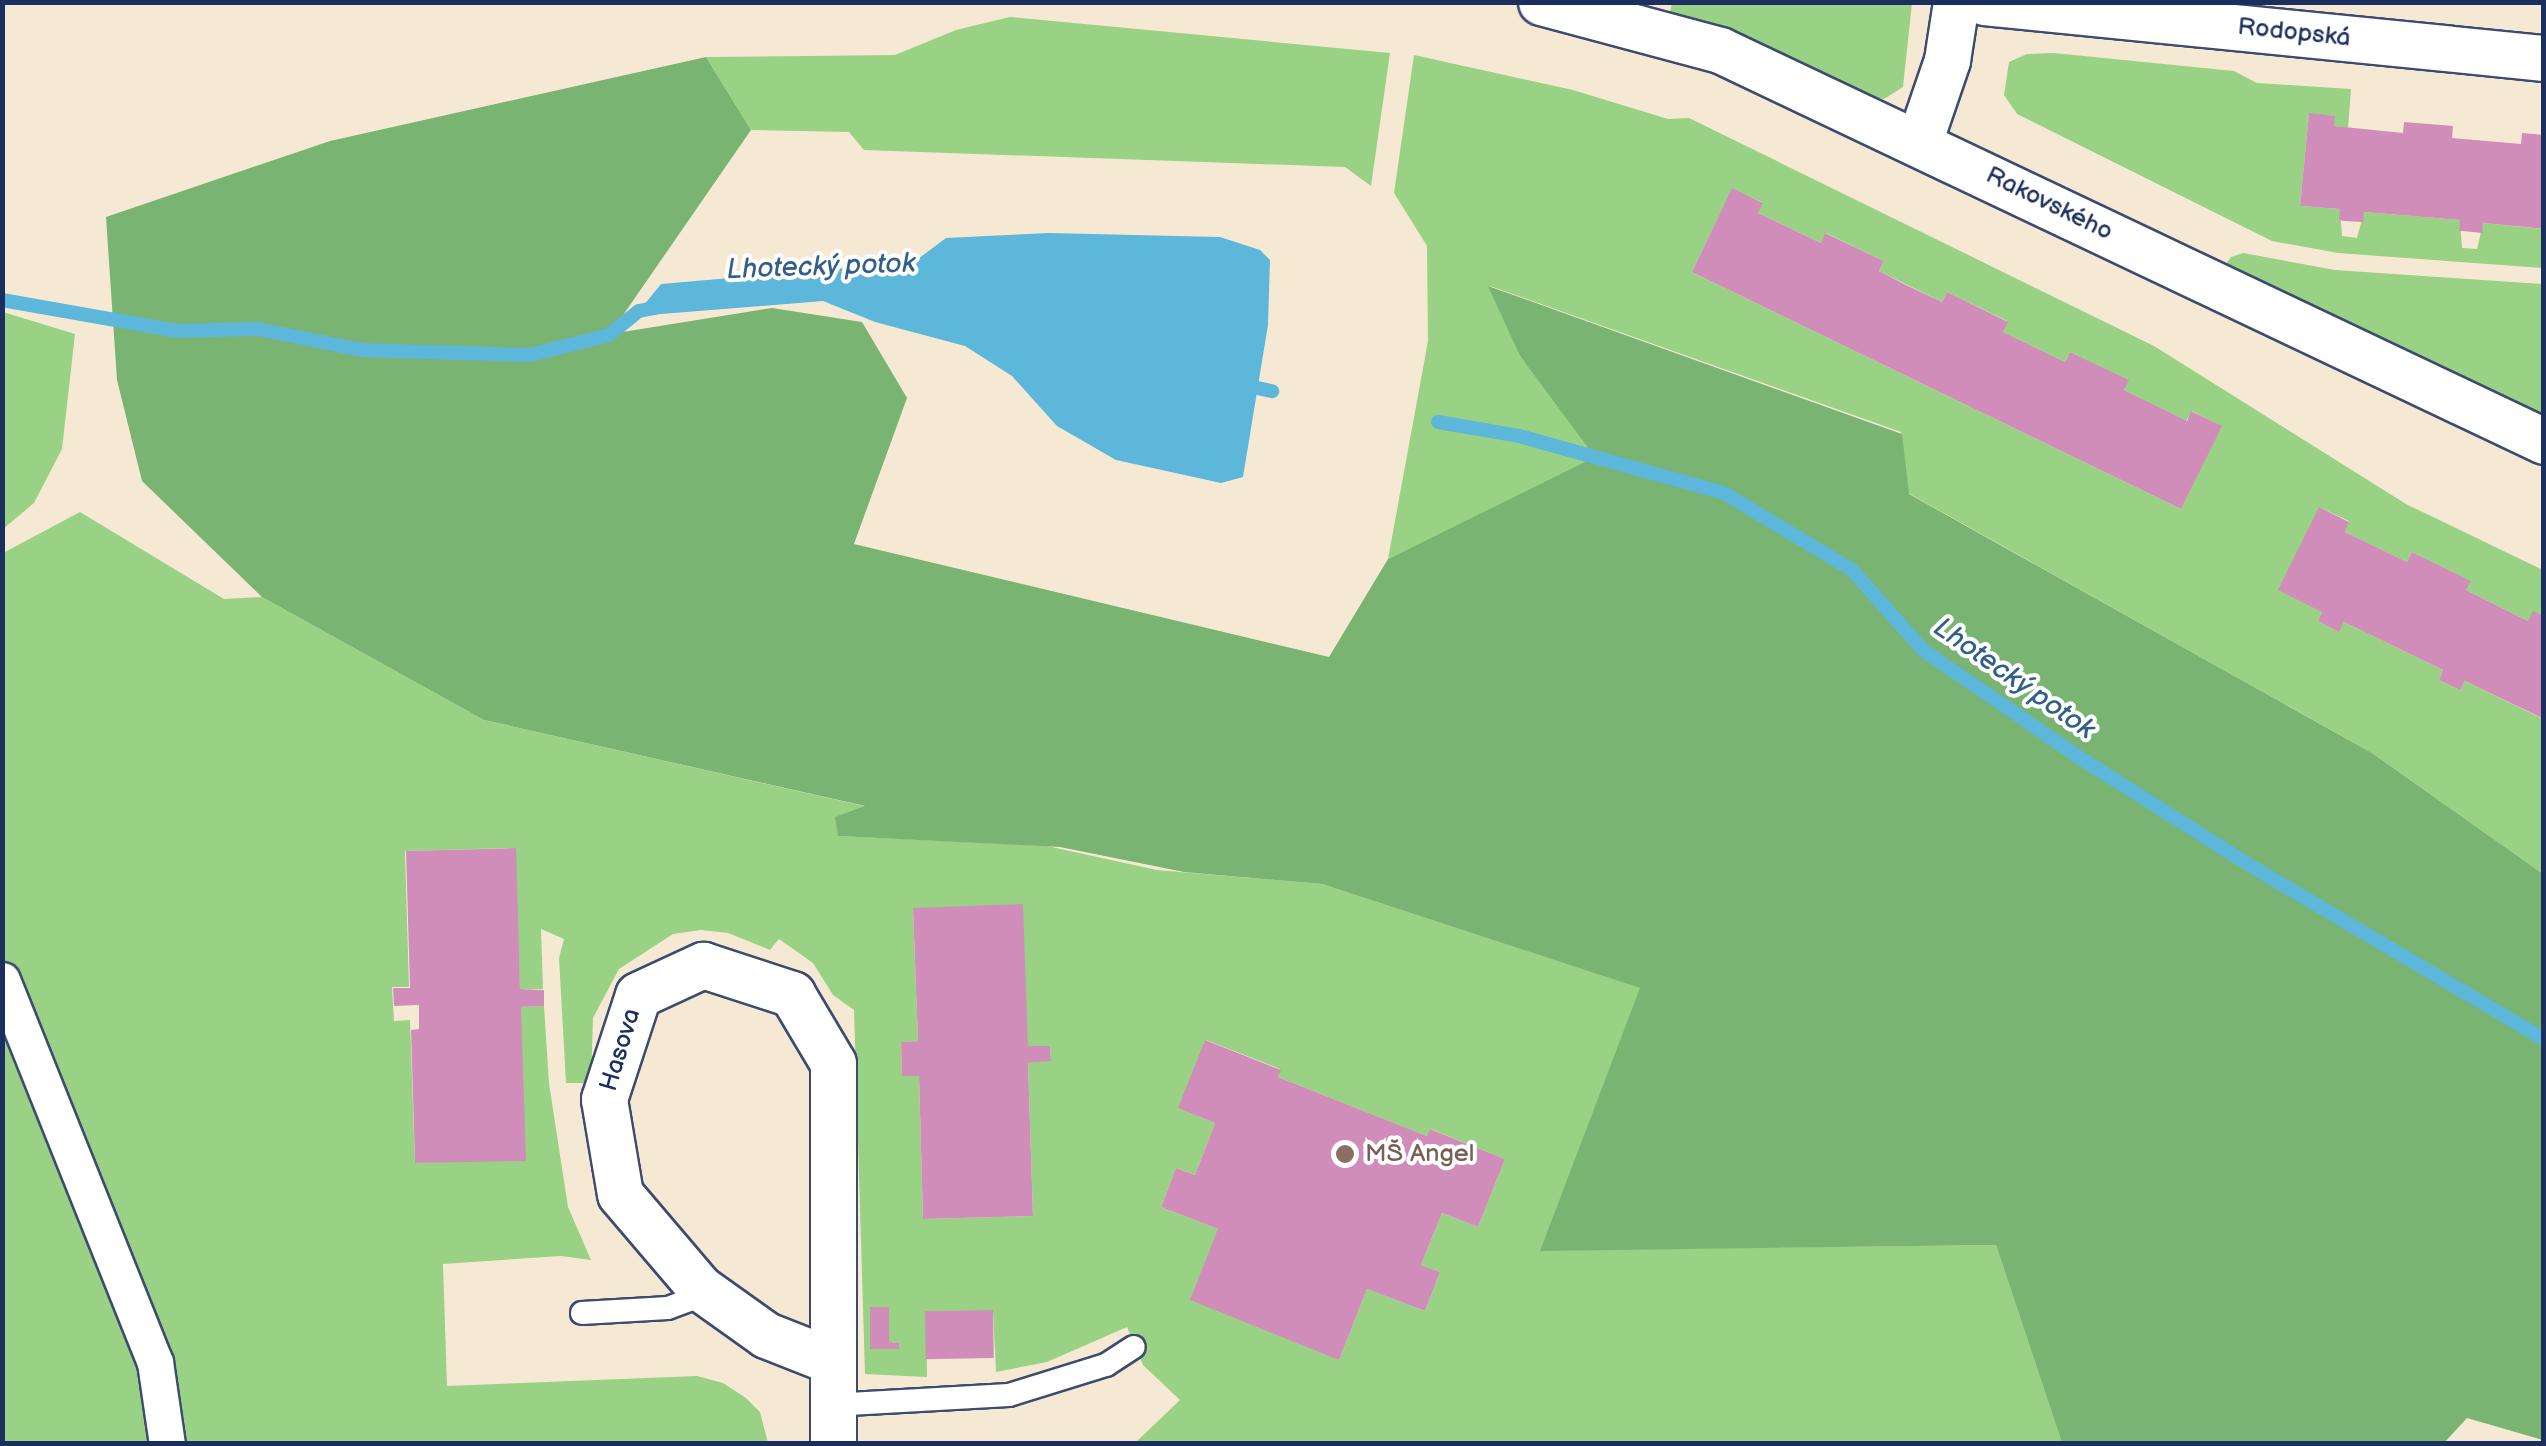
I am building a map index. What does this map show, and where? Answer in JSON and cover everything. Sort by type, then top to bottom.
[{"type":"street","name":"Rakovského","points":[[1540,2],[1720,50],[2544,442]]},
{"type":"street","points":[[1919,142],[1947,60],[1956,2]]},
{"type":"street","name":"Rodopská","points":[[1984,2],[2544,58]]},
{"type":"street","name":"Hasova","points":[[703,965],[792,994],[833,1063],[832,1403],[766,1335],[708,1293],[620,1194],[604,1099],[638,994],[703,965]]},
{"type":"street","points":[[2,980],[155,1362],[167,1444]]},
{"type":"lane","points":[[582,1313],[668,1308],[708,1293]]},
{"type":"lane","points":[[832,1403],[1009,1395],[1106,1366],[1134,1348]]},
{"type":"green space","points":[[1672,2],[1912,3],[1903,87],[1884,99],[1857,94],[1670,13]]},
{"type":"green space","points":[[1010,17],[1390,53],[1371,186],[1345,167],[864,150],[849,132],[751,130],[706,57],[895,55],[956,30]]},
{"type":"green space","points":[[2054,53],[2234,71],[2257,83],[2351,89],[2348,128],[2334,126],[2334,116],[2309,114],[2300,206],[2340,209],[2342,236],[2357,238],[2364,212],[2460,220],[2462,248],[2477,249],[2483,223],[2543,229],[2543,268],[2338,253],[2272,241],[2017,114],[2004,95],[2009,62],[2027,54]]},
{"type":"green space","points":[[1414,55],[1573,90],[1668,119],[1689,118],[2154,346],[2406,504],[2543,570],[2543,616],[2528,621],[2466,590],[2470,581],[2412,552],[2407,562],[2345,532],[2349,521],[2319,507],[2322,612],[2318,621],[2338,631],[2344,622],[2443,670],[2439,680],[2460,690],[2465,681],[2543,719],[2543,874],[2372,753],[1908,493],[1901,432],[1490,286],[1520,356],[1596,457],[1388,559],[1428,341],[1427,246],[1394,193]],"holes":[[[1732,189],[1762,202],[1758,213],[1821,243],[1826,233],[1884,261],[1879,271],[1942,302],[1947,292],[2007,321],[2003,332],[2065,362],[2070,352],[2128,380],[2124,390],[2186,421],[2192,411],[2221,426],[2181,509],[1692,272]]]},
{"type":"green space","points":[[706,57],[751,130],[610,334],[772,308],[862,322],[907,398],[854,544],[1329,657],[1388,559],[1595,457],[1520,356],[1488,286],[1902,434],[1909,494],[2372,753],[2543,874],[2543,1440],[2467,1418],[2444,1443],[2062,1443],[1996,1245],[1540,1251],[1640,988],[1322,884],[1184,872],[1060,847],[838,836],[835,817],[865,806],[484,720],[262,597],[142,481],[117,380],[106,217],[330,141]]},
{"type":"green space","points":[[2243,253],[2335,270],[2543,284],[2543,429],[2220,272],[2231,257]]},
{"type":"green space","points":[[3,312],[75,334],[62,449],[34,503],[3,529]]},
{"type":"green space","points":[[80,512],[224,599],[262,597],[484,720],[868,807],[839,836],[1047,846],[1157,870],[1322,884],[1641,988],[1541,1250],[1996,1245],[2062,1443],[1135,1443],[1180,1400],[1143,1365],[1127,1327],[1047,1362],[996,1372],[993,1311],[926,1312],[927,1377],[865,1374],[854,1010],[833,995],[813,963],[779,939],[770,950],[728,933],[701,930],[673,934],[619,969],[593,1018],[591,1083],[566,1083],[559,958],[564,939],[541,929],[543,989],[520,989],[514,848],[405,851],[409,987],[392,987],[394,1021],[410,1020],[415,1163],[525,1159],[520,1007],[544,1006],[549,1083],[568,1207],[591,1260],[561,1256],[443,1264],[447,1386],[697,1376],[723,1383],[746,1398],[760,1412],[768,1443],[3,1444],[3,553]],"holes":[[[913,908],[1028,1046],[1050,1046],[1051,1060],[1028,1063],[1033,1216],[923,1219],[919,1076],[902,1075],[901,1042],[918,1041]],[[1206,1040],[1280,1069],[1278,1077],[1427,1136],[1431,1129],[1505,1159],[1478,1227],[1442,1213],[1421,1265],[1440,1272],[1425,1311],[1367,1289],[1339,1360],[1218,1229],[1161,1207],[1176,1168],[1195,1175],[1215,1123],[1179,1108]],[[871,1307],[889,1308],[889,1342],[898,1343],[898,1349],[870,1349]]]},
{"type":"water","points":[[1049,233],[1220,237],[1260,250],[1270,260],[1268,325],[1243,477],[1221,483],[1116,460],[1057,426],[1012,376],[965,346],[875,322],[823,301],[649,315],[639,311],[661,284],[914,262],[946,238]]},
{"type":"building","points":[[2309,113],[2335,116],[2334,126],[2403,133],[2404,122],[2453,126],[2452,138],[2521,144],[2522,133],[2544,135],[2544,229],[2483,223],[2482,233],[2459,231],[2460,220],[2364,212],[2363,222],[2344,221],[2339,220],[2340,209],[2300,206]]},
{"type":"building","points":[[1732,188],[1763,203],[1758,213],[1821,243],[1825,233],[1884,261],[1879,271],[1906,285],[1942,302],[1947,292],[2008,322],[2003,332],[2065,362],[2070,352],[2129,380],[2124,390],[2187,421],[2191,411],[2222,426],[2181,509],[1692,272]]},
{"type":"building","points":[[2319,507],[2349,522],[2345,532],[2407,562],[2412,552],[2471,581],[2466,590],[2528,621],[2533,611],[2544,616],[2544,719],[2465,681],[2460,690],[2439,680],[2443,670],[2344,622],[2339,632],[2318,621],[2322,612],[2278,590]]},
{"type":"building","points":[[516,848],[520,989],[544,990],[544,1006],[521,1007],[526,1161],[415,1163],[411,1030],[419,1029],[419,1005],[394,1006],[393,988],[410,988],[406,851]]},
{"type":"building","points":[[1023,904],[1028,1046],[1050,1046],[1051,1061],[1028,1063],[1033,1216],[923,1219],[919,1076],[902,1076],[901,1042],[918,1041],[913,908]]},
{"type":"building","points":[[1205,1040],[1281,1070],[1278,1077],[1427,1136],[1430,1129],[1505,1159],[1478,1227],[1442,1213],[1421,1265],[1440,1272],[1425,1311],[1367,1289],[1339,1360],[1190,1300],[1218,1229],[1161,1207],[1176,1168],[1195,1175],[1215,1123],[1178,1108]]},
{"type":"building","points":[[870,1307],[889,1307],[889,1342],[899,1343],[899,1349],[870,1349]]},
{"type":"building","points":[[993,1310],[994,1358],[926,1359],[925,1311]]},
{"type":"waterway","name":"Lhotecký potok","points":[[2,300],[178,331],[258,329],[361,350],[530,355],[609,335],[639,311],[655,308]]},
{"type":"waterway","name":"Lhotecký potok","points":[[1243,385],[1272,391]]},
{"type":"waterway","name":"Lhotecký potok","points":[[1438,422],[1519,436],[1724,493],[1852,570],[1923,650],[2077,756],[2251,866],[2544,1039]]},
{"type":"place","name":"MŠ Angel","points":[[1345,1154]]}]
